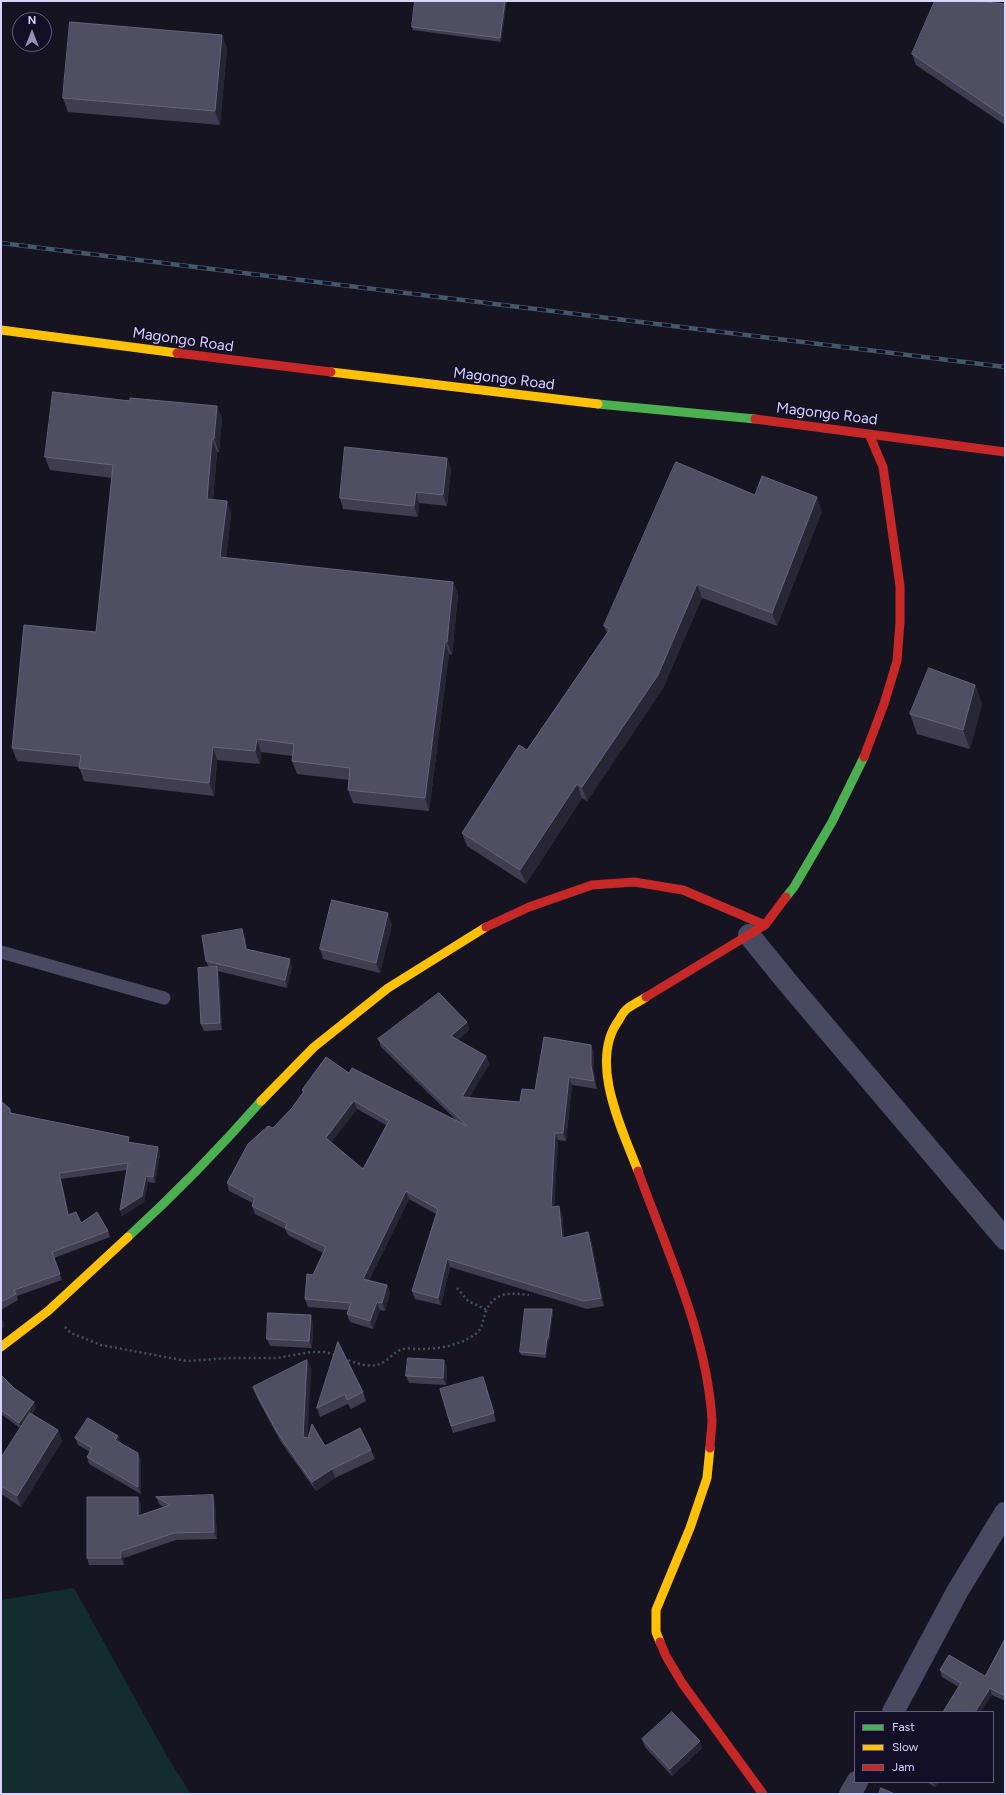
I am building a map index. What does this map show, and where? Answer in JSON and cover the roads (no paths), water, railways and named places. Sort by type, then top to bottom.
[{"type":"street","name":"Magongo Road","points":[[1,330],[250,363],[618,406],[721,415],[1005,452]]},
{"type":"street","points":[[763,1794],[682,1683],[666,1656],[656,1632],[656,1610],[690,1528],[707,1478],[712,1421],[704,1362],[688,1307],[617,1115],[606,1074],[607,1050],[612,1029],[626,1009],[757,930],[794,887],[832,822],[853,779],[884,704],[897,661],[900,622],[900,586],[883,467],[869,434]]},
{"type":"street","points":[[1,1347],[48,1311],[166,1202],[220,1148],[272,1089],[314,1047],[388,988],[477,931],[529,907],[592,885],[634,882],[683,890],[757,930],[788,983],[1005,1239]]},
{"type":"street","points":[[894,1711],[956,1592],[1005,1513]]},
{"type":"street","points":[[850,1794],[856,1783]]},
{"type":"lane","points":[[1,952],[164,998]]},
{"type":"railway","points":[[1,243],[1005,367]]}]
